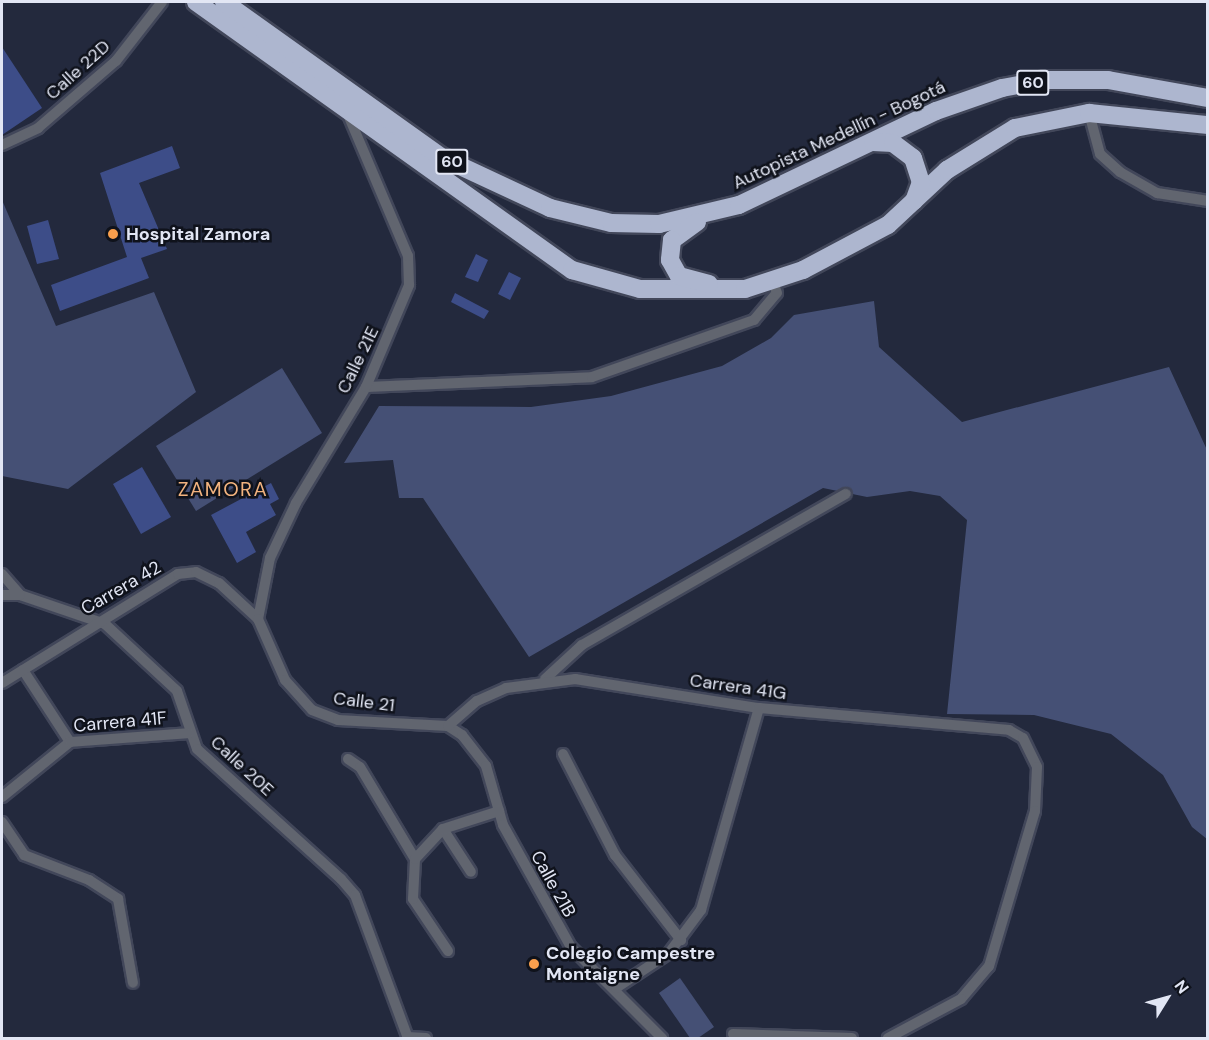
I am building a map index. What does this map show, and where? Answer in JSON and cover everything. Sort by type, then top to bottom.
[{"type":"highway","name":"60","points":[[196,2],[572,270],[651,291],[746,289],[774,282],[861,242],[912,205],[980,145],[1015,128],[1089,113],[1208,125]]},
{"type":"highway","name":"Autopista Medellín - Bogotá","points":[[224,2],[443,158],[550,208],[632,225],[739,205],[868,143],[961,102],[1045,80],[1108,80],[1208,98]]},
{"type":"highway","points":[[868,143],[893,143],[914,158],[921,182],[912,205]]},
{"type":"highway","points":[[717,210],[677,234],[670,247],[672,267],[687,281],[746,289]]},
{"type":"street","name":"Calle 22D","points":[[2,145],[38,128],[116,61],[162,2]]},
{"type":"street","name":"Calle 21E","points":[[258,619],[267,566],[296,502],[366,387],[409,285],[408,256],[346,108]]},
{"type":"street","points":[[1089,113],[1100,154],[1120,172],[1157,193],[1208,201]]},
{"type":"street","points":[[366,387],[592,377],[754,320],[777,293],[774,282]]},
{"type":"street","points":[[545,679],[582,645],[846,494]]},
{"type":"street","name":"Carrera 42","points":[[2,683],[95,621],[178,574],[196,572],[219,583],[258,619]]},
{"type":"street","points":[[2,574],[20,595]]},
{"type":"street","points":[[2,595],[20,595]]},
{"type":"street","name":"Calle 20E","points":[[20,595],[95,621],[177,691],[187,707],[189,733],[197,749],[355,895],[407,1038]]},
{"type":"street","name":"Calle 21","points":[[258,619],[285,680],[312,710],[338,720],[448,726]]},
{"type":"street","points":[[23,670],[69,742]]},
{"type":"street","name":"Carrera 41G","points":[[448,726],[477,701],[545,679],[759,708],[1009,730],[1031,746],[1037,767],[1035,811],[989,966],[961,999],[888,1038]]},
{"type":"street","points":[[616,988],[681,940],[701,910],[759,708]]},
{"type":"street","name":"Calle 21B","points":[[448,726],[486,766],[499,811],[571,947],[616,988],[662,1038]]},
{"type":"street","name":"Carrera 41F","points":[[2,797],[69,742],[189,733]]},
{"type":"street","points":[[563,754],[615,855],[681,940]]},
{"type":"street","points":[[348,759],[360,767],[415,859],[413,899],[448,951]]},
{"type":"street","points":[[415,859],[443,829],[499,811]]},
{"type":"street","points":[[2,822],[24,855],[112,891],[118,899],[133,983]]},
{"type":"street","points":[[443,829],[471,872]]},
{"type":"street","points":[[733,1034],[852,1038]]},
{"type":"street","points":[[407,1038],[426,1038]]},
{"type":"shaded area","points":[[2,200],[56,326],[154,292],[196,392],[68,489],[2,476]]},
{"type":"shaded area","points":[[874,301],[879,347],[962,422],[1169,367],[1207,450],[1207,839],[1192,827],[1163,775],[1111,734],[1034,715],[947,714],[967,520],[940,496],[910,491],[867,497],[823,488],[529,657],[423,498],[399,498],[393,460],[344,463],[379,406],[531,407],[611,396],[722,366],[771,338],[794,315]]},
{"type":"shaded area","points":[[282,368],[322,433],[196,511],[156,446]]},
{"type":"shaded area","points":[[680,978],[714,1027],[698,1038],[690,1038],[659,993]]},
{"type":"building","points":[[2,47],[42,108],[2,135]]},
{"type":"building","points":[[172,146],[180,168],[139,183],[167,249],[141,258],[149,278],[60,311],[51,285],[127,257],[100,173]]},
{"type":"building","points":[[48,220],[59,259],[37,264],[27,226]]},
{"type":"building","points":[[476,254],[488,260],[478,282],[465,277]]},
{"type":"building","points":[[509,272],[521,278],[510,300],[498,294]]},
{"type":"building","points":[[455,293],[489,311],[484,319],[451,302]]},
{"type":"building","points":[[142,467],[171,517],[141,534],[113,484]]},
{"type":"building","points":[[271,483],[279,499],[270,504],[276,515],[246,532],[256,552],[237,563],[211,515]]},
{"type":"place","name":"Hospital Zamora","points":[[113,234]]},
{"type":"place","name":"Colegio Campestre Montaigne","points":[[534,964]]},
{"type":"district","name":"ZAMORA","points":[[223,489]]}]
